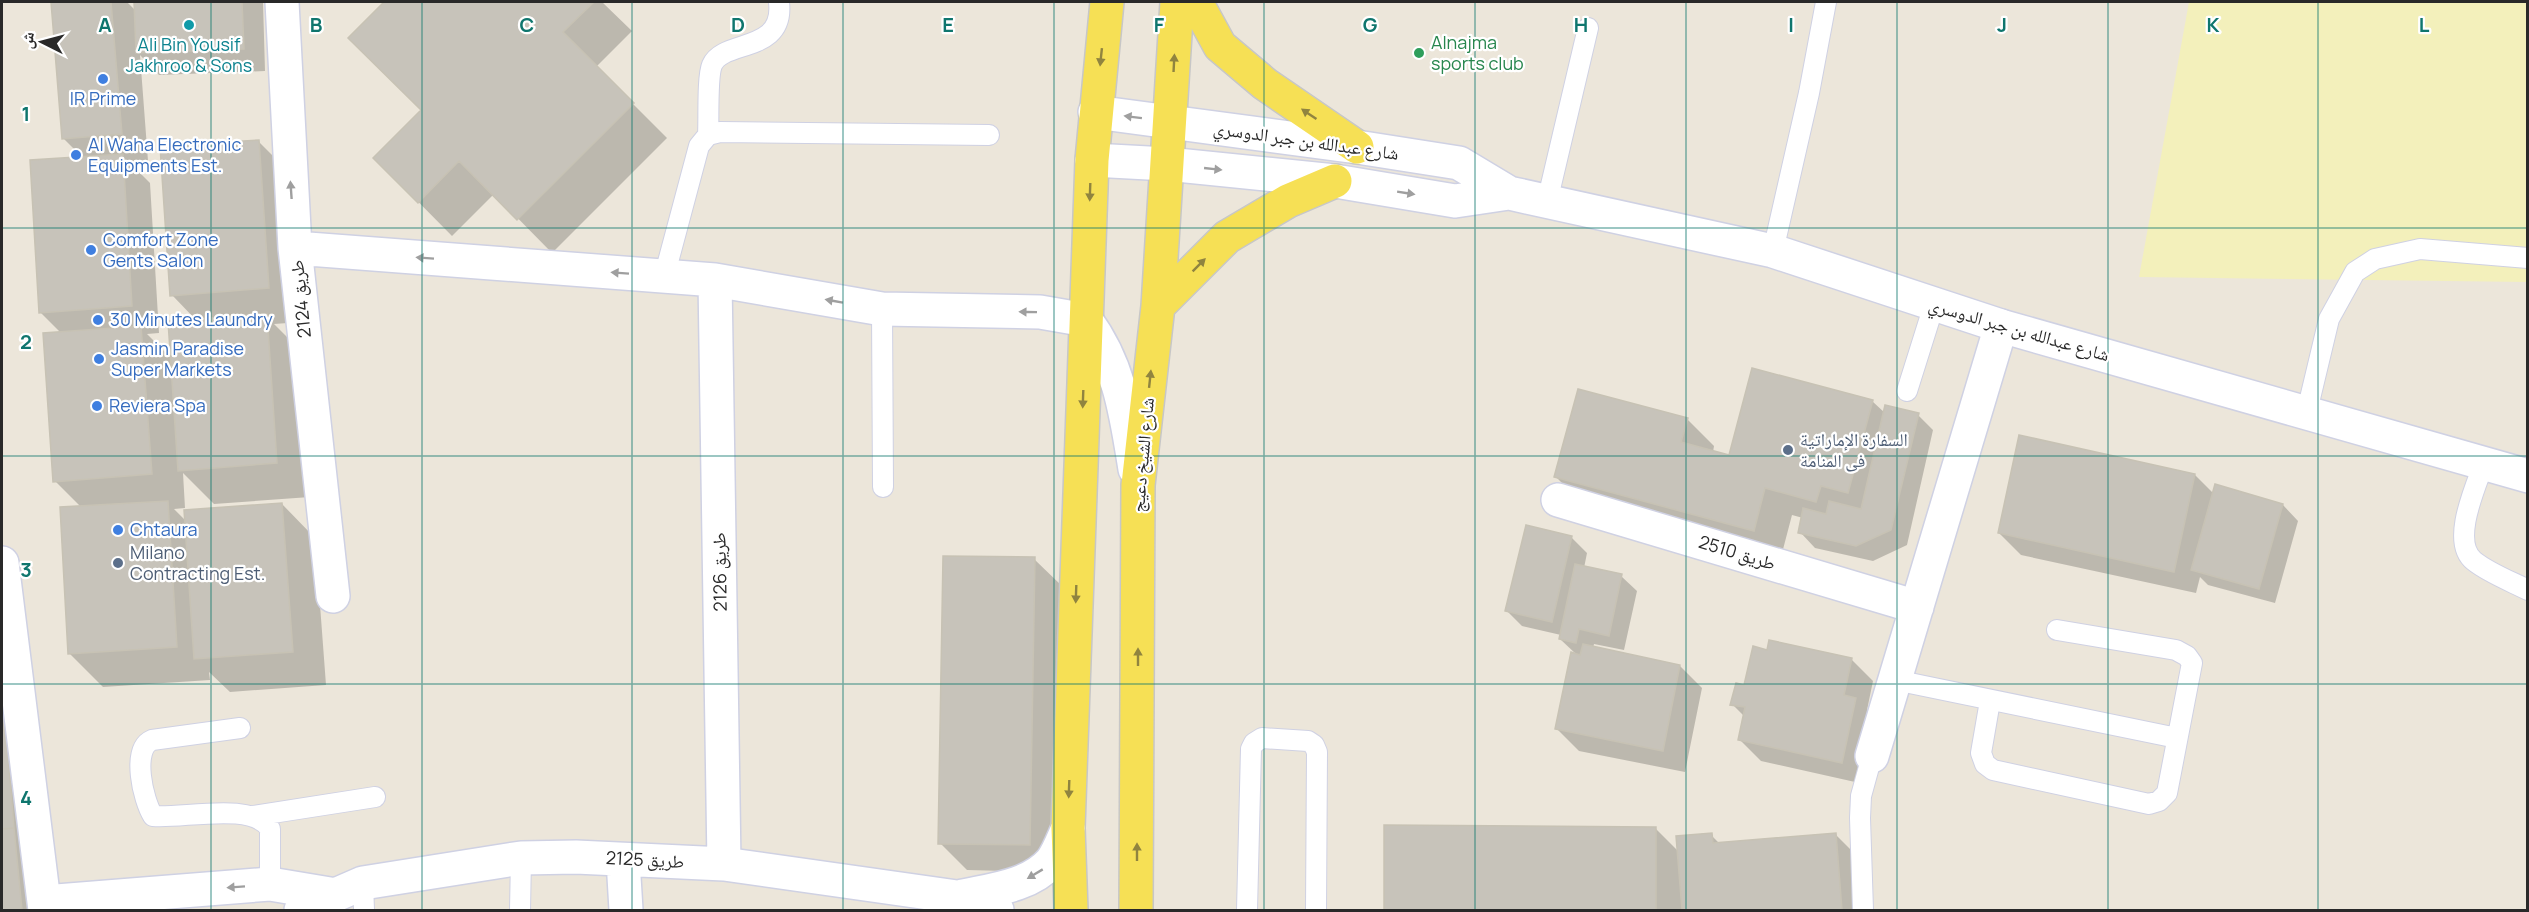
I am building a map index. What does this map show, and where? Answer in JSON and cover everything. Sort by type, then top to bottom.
[{"type":"main road","points":[[1071,910],[1068,828],[1092,160],[1107,2]]},
{"type":"main road","name":"شارع الشيخ دعيج","points":[[1136,910],[1138,485],[1158,306],[1177,2]]},
{"type":"main road","points":[[1196,2],[1220,46],[1265,84],[1357,147]]},
{"type":"main road","points":[[1158,306],[1227,237],[1288,201],[1335,181]]},
{"type":"street","name":"طريق 2124","points":[[282,2],[295,248],[333,596]]},
{"type":"street","name":"شارع عبدالله بن جبر الدوسري","points":[[1095,112],[1357,147],[1459,164],[1509,193],[1773,251],[2001,326],[2307,411],[2528,476]]},
{"type":"street","name":"شارع عبدالله بن جبر الدوسري","points":[[1092,160],[1167,164],[1335,181],[1455,201],[1509,193]]},
{"type":"street","points":[[295,248],[715,280],[882,309],[1040,312],[1086,320],[1096,334],[1113,368],[1122,395],[1138,485]]},
{"type":"street","name":"طريق 2126","points":[[715,280],[724,864]]},
{"type":"street","points":[[1872,756],[2001,326]]},
{"type":"street","name":"طريق 2510","points":[[1558,500],[1917,607]]},
{"type":"street","points":[[2,563],[44,906]]},
{"type":"street","name":"طريق 2125","points":[[957,897],[1008,886],[1035,876],[1052,861],[1068,828]]},
{"type":"street","name":"طريق 2125","points":[[302,910],[521,858],[576,856],[724,864],[957,897],[997,910]]},
{"type":"street","points":[[623,860],[626,910]]},
{"type":"street","name":"طريق 2125","points":[[44,906],[270,884],[354,896]]},
{"type":"lane","points":[[664,277],[699,146],[708,135],[712,65],[721,55],[746,47],[767,35],[777,23],[779,2]]},
{"type":"lane","points":[[1773,251],[1802,126],[1826,2]]},
{"type":"lane","points":[[1547,202],[1588,28]]},
{"type":"lane","points":[[708,135],[720,132],[989,135]]},
{"type":"lane","points":[[2307,411],[2329,319],[2355,272],[2375,259],[2420,249],[2528,258]]},
{"type":"lane","points":[[1907,391],[1934,305]]},
{"type":"lane","points":[[882,309],[884,487]]},
{"type":"lane","points":[[2484,463],[2465,521],[2466,551],[2473,560],[2528,590]]},
{"type":"lane","points":[[1990,701],[1981,753],[1985,764],[1993,770],[2149,804],[2159,801],[2167,794],[2192,663],[2187,656],[2176,650],[2057,630]]},
{"type":"lane","points":[[1895,680],[2176,738]]},
{"type":"lane","points":[[240,728],[152,740],[146,743],[142,750],[141,770],[145,800],[153,816],[220,813],[253,816],[375,798]]},
{"type":"lane","points":[[1248,910],[1251,749],[1254,743],[1262,738],[1308,741],[1317,752],[1316,910]]},
{"type":"lane","points":[[1863,910],[1861,796],[1872,756]]},
{"type":"lane","points":[[253,816],[265,821],[270,829],[270,884]]},
{"type":"lane","points":[[520,910],[521,858]]},
{"type":"sand","points":[[2189,2],[2527,2],[2527,282],[2139,277]]},
{"type":"building","points":[[51,2],[111,2],[122,134],[62,139]]},
{"type":"building","name":"Ali Bin Yousif Jakhroo & Sons","points":[[134,2],[242,2],[244,49],[136,53]]},
{"type":"building","points":[[384,2],[594,2],[563,32],[634,103],[517,220],[459,161],[418,203],[373,158],[421,110],[348,38]]},
{"type":"building","points":[[259,140],[269,288],[170,296],[160,146]]},
{"type":"building","points":[[123,154],[132,306],[39,313],[30,160]]},
{"type":"building","points":[[267,314],[277,463],[178,471],[168,321]]},
{"type":"building","points":[[141,326],[152,474],[53,482],[43,333]]},
{"type":"building","points":[[1752,368],[1873,400],[1848,493],[1821,486],[1816,502],[1765,488],[1754,531],[1554,477],[1578,389],[1688,418],[1681,442],[1729,455]]},
{"type":"building","points":[[1885,405],[1919,413],[1891,530],[1856,546],[1798,533],[1803,508],[1826,514],[1829,501],[1861,509]]},
{"type":"building","points":[[2019,435],[2195,474],[2174,572],[1998,533]]},
{"type":"building","points":[[2215,484],[2283,504],[2259,589],[2191,570]]},
{"type":"building","points":[[168,501],[177,647],[68,654],[60,507]]},
{"type":"building","points":[[282,503],[293,652],[194,659],[184,510]]},
{"type":"building","points":[[1526,525],[1572,536],[1552,622],[1505,611]]},
{"type":"building","points":[[943,556],[1035,557],[1030,845],[938,844]]},
{"type":"building","points":[[1575,564],[1622,574],[1609,636],[1579,629],[1576,643],[1559,639]]},
{"type":"building","points":[[1769,640],[1852,658],[1844,695],[1856,698],[1842,763],[1738,740],[1745,707],[1730,705],[1736,683],[1744,685],[1753,646],[1767,650]]},
{"type":"building","points":[[1583,644],[1680,665],[1663,751],[1555,729],[1571,652],[1580,655]]},
{"type":"building","points":[[2,688],[6,730],[2,731]]},
{"type":"building","points":[[6,730],[14,828],[2,829],[2,731]]},
{"type":"building","points":[[1384,825],[1656,827],[1656,910],[1384,910]]},
{"type":"building","points":[[14,828],[22,910],[2,910],[2,829]]},
{"type":"building","points":[[1712,833],[1713,843],[1836,833],[1842,910],[1682,910],[1676,836]]},
{"type":"place","name":"Ali Bin Yousif Jakhroo & Sons","points":[[189,25]]},
{"type":"place","name":"Alnajma sports club","points":[[1419,53]]},
{"type":"place","name":"IR Prime","points":[[103,79]]},
{"type":"place","name":"Al Waha Electronic Equipments Est.","points":[[76,155]]},
{"type":"place","name":"Comfort Zone Gents Salon","points":[[91,250]]},
{"type":"place","name":"30 Minutes Laundry","points":[[98,320]]},
{"type":"place","name":"Jasmin Paradise Super Markets","points":[[99,359]]},
{"type":"place","name":"Reviera Spa","points":[[97,406]]},
{"type":"place","name":"السفارة الإماراتية فى المنامة","points":[[1788,450]]},
{"type":"place","name":"Chtaura","points":[[118,530]]},
{"type":"place","name":"Milano Contracting Est.","points":[[118,563]]}]
